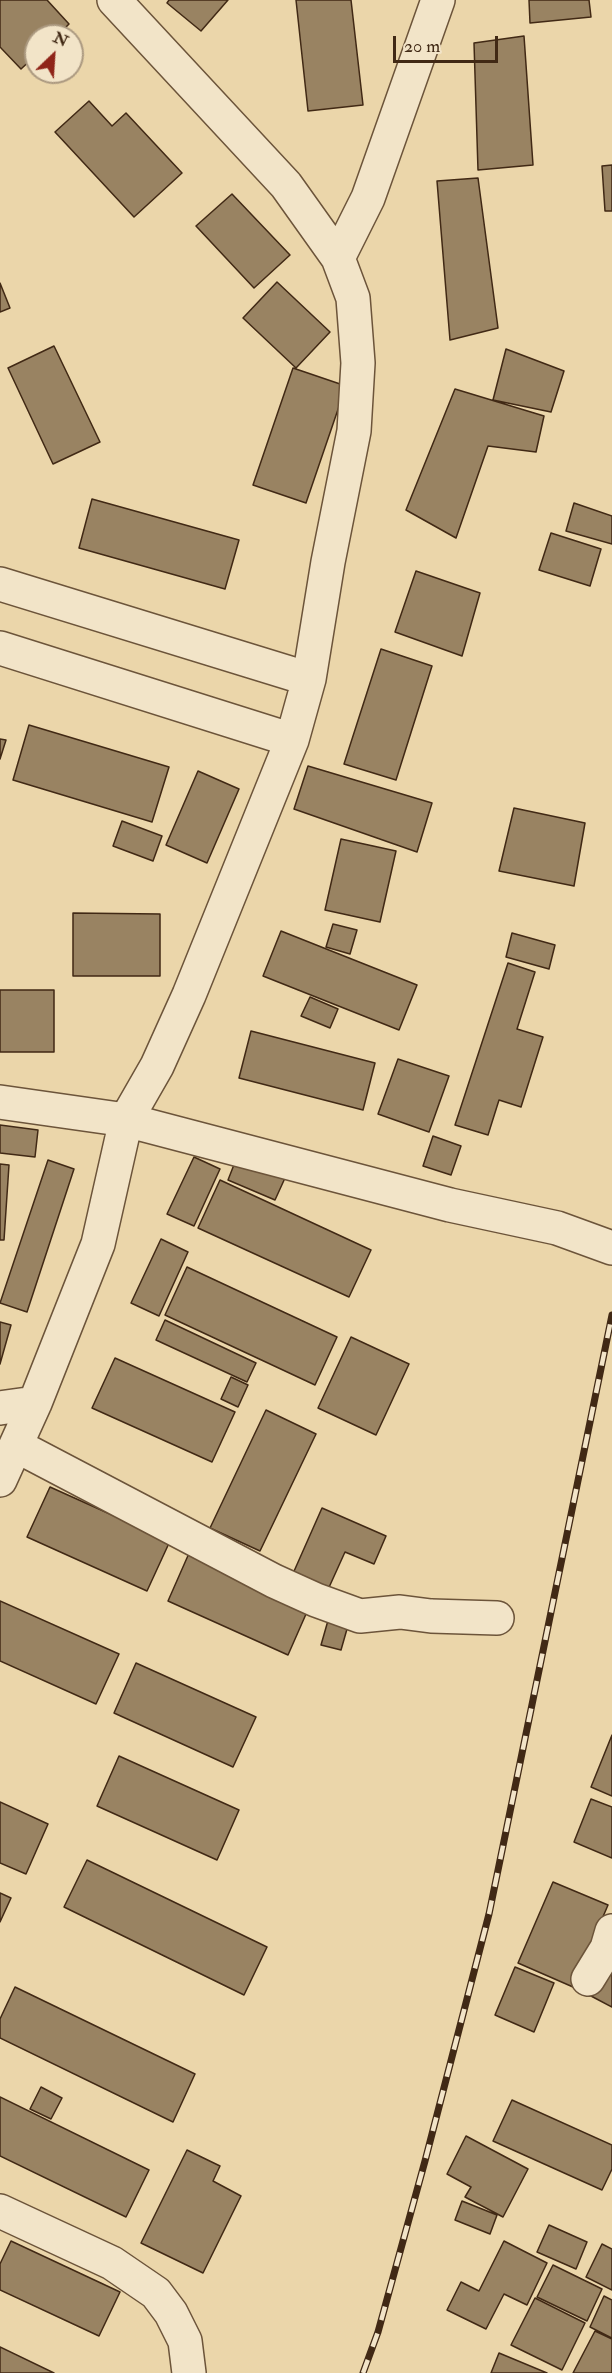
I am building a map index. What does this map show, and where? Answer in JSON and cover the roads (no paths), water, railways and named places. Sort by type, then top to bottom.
[{"type":"street","points":[[0,1480],[35,1403],[98,1244],[126,1120],[157,1066],[189,995],[292,740],[309,679],[328,562],[354,430],[358,363],[353,298],[338,258],[286,185],[114,0]]},
{"type":"street","points":[[338,258],[368,198],[438,0]]},
{"type":"street","points":[[0,584],[309,679]]},
{"type":"street","points":[[0,648],[292,740]]},
{"type":"street","points":[[0,1102],[126,1120],[450,1205],[557,1228],[612,1248]]},
{"type":"street","points":[[0,1408],[35,1403]]},
{"type":"street","points":[[17,1446],[274,1581],[360,1616],[400,1612],[431,1616],[497,1618]]},
{"type":"street","points":[[588,1978],[606,1948],[612,1931]]},
{"type":"street","points":[[0,2211],[112,2263],[156,2293],[171,2313],[184,2341],[189,2373]]},
{"type":"railway","points":[[363,2373],[378,2332],[425,2161],[489,1914],[612,1315]]}]
